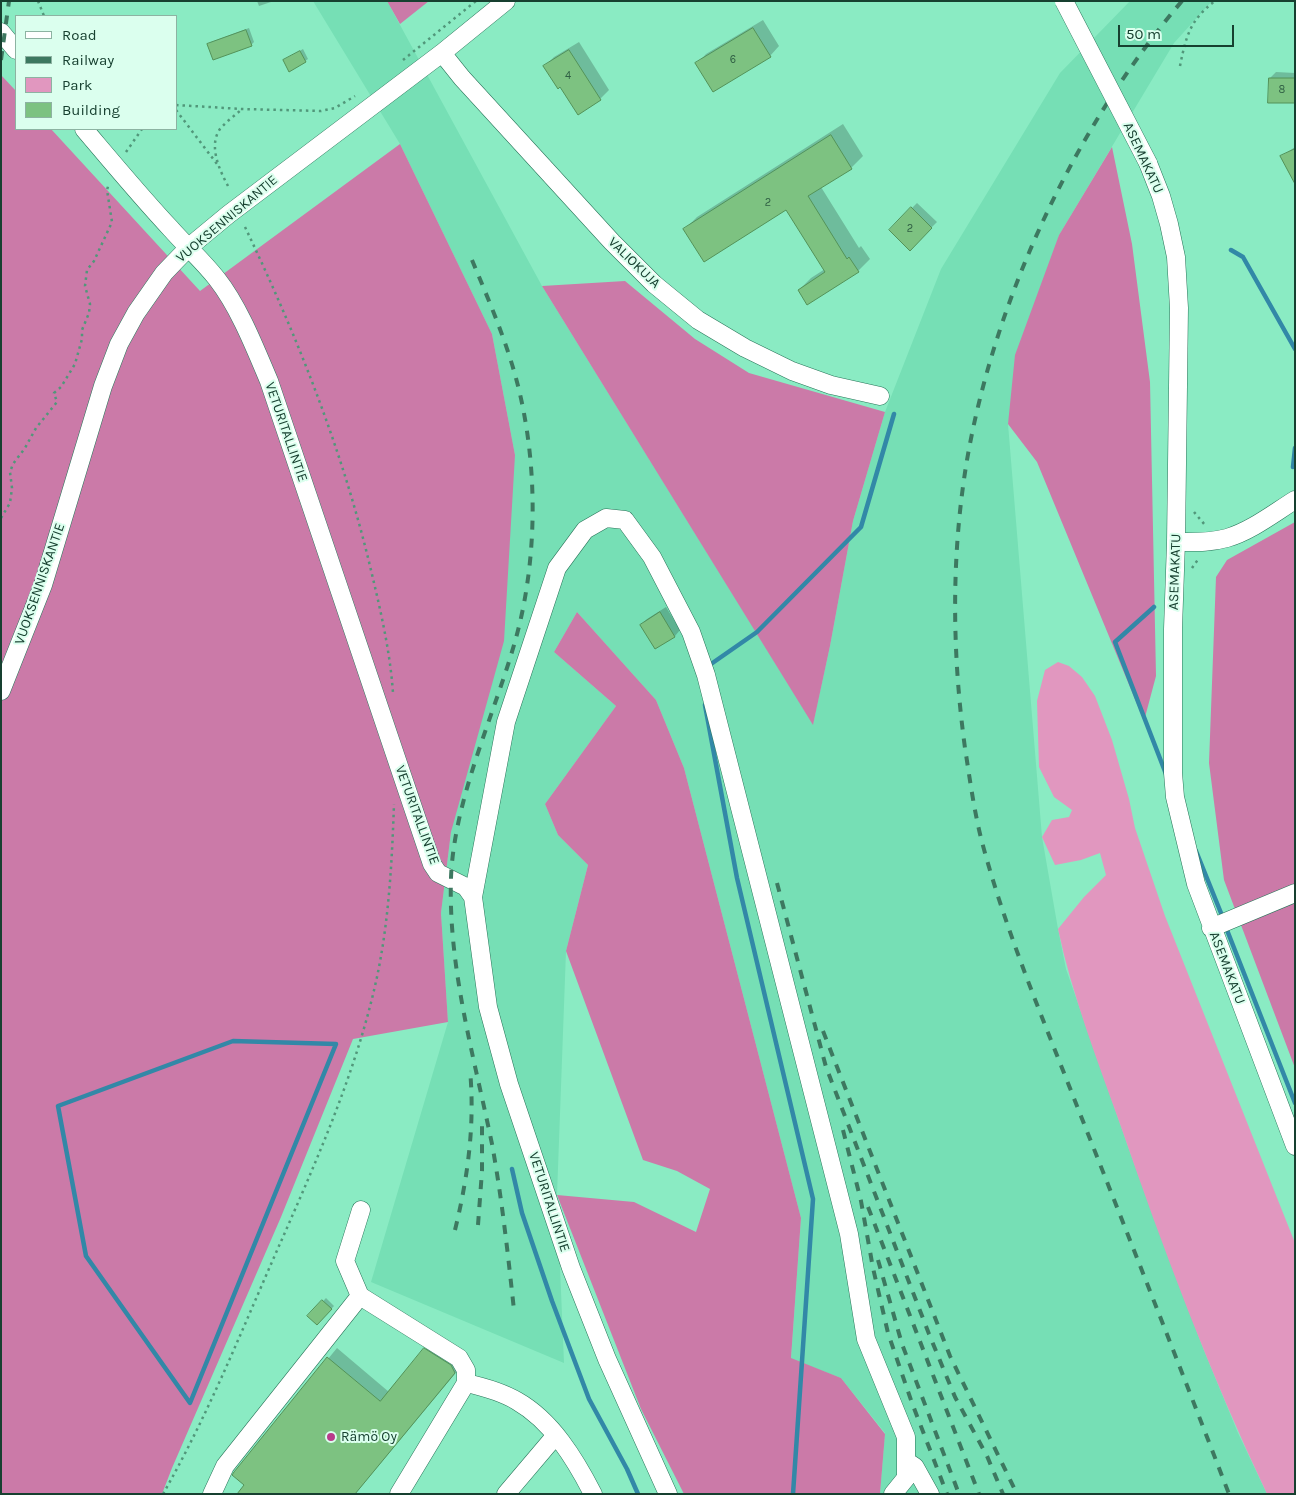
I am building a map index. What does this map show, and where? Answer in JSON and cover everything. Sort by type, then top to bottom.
[{"type":"street","name":"VUOKSENNISKANTIE","points":[[1,691],[43,585],[103,386],[119,344],[136,313],[164,273],[189,247],[361,103],[405,70],[442,53],[506,1]]},
{"type":"street","name":"ASEMAKATU","points":[[1064,1],[1148,164],[1161,196],[1176,256],[1179,308],[1173,629],[1173,773],[1175,797],[1196,884],[1211,928],[1295,1146]]},
{"type":"street","points":[[1,32],[15,49]]},
{"type":"street","name":"VALIOKUJA","points":[[442,53],[612,242],[654,284],[698,320],[745,348],[792,371],[831,385],[880,396]]},
{"type":"street","name":"VETURITALLINTIE","points":[[85,130],[172,232],[189,247],[218,280],[242,321],[269,380],[432,864],[438,873],[466,888],[473,897],[488,1007],[509,1084],[571,1268],[607,1359],[664,1492]]},
{"type":"street","points":[[1176,542],[1209,541],[1227,538],[1247,529],[1295,500]]},
{"type":"street","points":[[473,897],[506,722],[557,568],[585,530],[606,518],[625,520],[652,557],[691,632],[706,675],[849,1234],[866,1338],[906,1437],[906,1478],[893,1494]]},
{"type":"street","points":[[1211,928],[1295,893]]},
{"type":"street","points":[[361,1210],[345,1261],[360,1296],[459,1358],[466,1370],[466,1383],[399,1494]]},
{"type":"street","points":[[212,1494],[225,1466],[360,1296]]},
{"type":"street","points":[[466,1383],[486,1387],[518,1401],[536,1416],[556,1435],[584,1476],[593,1494]]},
{"type":"street","points":[[506,1494],[556,1435]]},
{"type":"street","points":[[906,1461],[915,1467],[930,1494]]},
{"type":"path","points":[[38,1],[44,15]]},
{"type":"path","points":[[405,70],[476,1]]},
{"type":"path","points":[[1180,66],[1185,39],[1192,24],[1215,1]]},
{"type":"path","points":[[178,105],[320,111],[361,103]]},
{"type":"path","points":[[219,167],[215,145],[218,131],[242,109]]},
{"type":"path","points":[[178,113],[219,167],[228,186]]},
{"type":"path","points":[[1,518],[10,502],[12,488],[10,472],[13,464],[36,428],[57,402],[54,394],[61,387],[76,364],[82,339],[82,330],[90,312],[86,286],[87,270],[94,261],[112,222],[107,190],[116,167],[141,130]]},
{"type":"path","points":[[245,227],[292,332],[347,480],[380,606],[391,671],[393,699]]},
{"type":"path","points":[[1189,574],[1199,558],[1209,550],[1209,527],[1202,522],[1192,509]]},
{"type":"path","points":[[163,1494],[212,1400],[324,1142],[353,1062],[377,976],[386,922],[393,844],[394,804]]},
{"type":"shaded area","points":[[313,1],[387,1],[542,286],[813,724],[830,646],[853,521],[885,412],[941,269],[1060,73],[1130,1],[1212,1],[1174,43],[1059,235],[1008,424],[1042,837],[1066,969],[1131,1155],[1203,1348],[1238,1433],[1267,1494],[880,1494],[885,1433],[841,1378],[791,1359],[801,1218],[684,768],[656,700],[577,612],[554,652],[616,706],[545,804],[558,835],[588,865],[566,951],[557,1195],[564,1363],[371,1282],[448,1022],[441,913],[451,832],[515,455],[492,334],[400,144]]},
{"type":"shaded area","points":[[387,1],[429,1],[400,24]]},
{"type":"shaded area","points":[[1,75],[15,90],[15,130],[52,130],[200,291],[400,144],[492,334],[515,455],[504,641],[451,832],[441,913],[448,1022],[353,1039],[281,1217],[162,1494],[1,1494]]},
{"type":"shaded area","points":[[1112,147],[1132,244],[1150,382],[1156,676],[1144,721],[1037,462],[1008,424],[1015,355],[1059,235]]},
{"type":"shaded area","points":[[625,281],[695,339],[749,373],[885,412],[853,521],[813,725],[542,286]]},
{"type":"shaded area","points":[[1295,522],[1295,1068],[1224,880],[1209,763],[1216,577],[1227,560]]},
{"type":"shaded area","points":[[577,612],[656,700],[684,768],[801,1218],[791,1358],[841,1378],[885,1434],[880,1494],[684,1494],[641,1409],[557,1195],[634,1202],[696,1232],[710,1189],[677,1171],[643,1160],[566,951],[588,865],[558,835],[545,804],[616,706],[554,652]]},
{"type":"green space","points":[[1058,662],[1069,666],[1082,677],[1095,696],[1112,740],[1129,799],[1135,828],[1165,916],[1295,1243],[1295,1494],[1267,1494],[1246,1449],[1188,1311],[1153,1218],[1070,978],[1058,929],[1084,897],[1106,875],[1100,853],[1081,860],[1055,865],[1042,837],[1052,820],[1069,817],[1072,810],[1054,797],[1039,767],[1037,701],[1045,670]]},
{"type":"building","points":[[753,28],[771,57],[713,92],[695,63]]},
{"type":"building","points":[[246,30],[252,46],[213,60],[207,44]]},
{"type":"building","points":[[569,50],[601,100],[578,115],[560,87],[558,89],[543,66]]},
{"type":"building","points":[[300,51],[306,62],[289,72],[283,60]]},
{"type":"building","points":[[1269,78],[1295,78],[1295,103],[1268,103]]},
{"type":"building","points":[[831,135],[852,169],[808,196],[847,259],[849,257],[859,272],[807,305],[798,290],[825,272],[786,210],[704,262],[683,229]]},
{"type":"building","points":[[1295,149],[1295,184],[1280,156]]},
{"type":"building","points":[[911,207],[932,228],[910,251],[889,230]]},
{"type":"building","points":[[660,612],[675,637],[655,649],[640,625]]},
{"type":"building","points":[[322,1300],[332,1309],[317,1325],[307,1316]]},
{"type":"building","name":"Rämö Oy","points":[[424,1348],[451,1365],[455,1373],[355,1494],[237,1494],[244,1485],[232,1475],[327,1357],[380,1401]]},
{"type":"waterway","points":[[1231,250],[1243,257],[1295,349]]},
{"type":"waterway","points":[[709,668],[711,664],[757,632],[861,527],[894,414]]},
{"type":"waterway","points":[[1293,467],[1295,448]]},
{"type":"waterway","points":[[1154,607],[1115,642],[1166,774]]},
{"type":"waterway","points":[[705,705],[737,878],[813,1199],[793,1494]]},
{"type":"waterway","points":[[1196,851],[1223,918]]},
{"type":"waterway","points":[[1225,925],[1295,1103]]},
{"type":"waterway","points":[[233,1041],[336,1044],[190,1403],[86,1256],[58,1106],[233,1041]]},
{"type":"waterway","points":[[512,1169],[522,1213],[552,1301],[589,1399],[627,1469],[638,1494]]},
{"type":"railway","points":[[1,60],[9,1]]},
{"type":"railway","points":[[1182,1],[1143,50],[1107,103],[1074,159],[1045,217],[1019,277],[997,338],[980,399],[967,460],[962,496],[956,568],[956,640],[961,712],[972,795],[982,842],[1002,909],[1038,1008],[1229,1494]]},
{"type":"railway","points":[[472,260],[514,371],[528,436],[533,504],[529,573],[524,606],[507,667],[467,787],[459,817],[451,878],[451,912],[458,979],[496,1165],[514,1310]]},
{"type":"railway","points":[[777,883],[826,1067],[955,1397],[987,1456],[1003,1494]]},
{"type":"railway","points":[[823,1031],[950,1356],[1017,1494]]},
{"type":"railway","points":[[455,1230],[464,1190],[471,1130],[470,1070]]},
{"type":"railway","points":[[478,1225],[482,1171],[482,1125]]},
{"type":"railway","points":[[843,1130],[861,1201],[873,1268],[888,1333],[912,1403],[947,1494]]},
{"type":"railway","points":[[868,1207],[979,1494]]},
{"type":"railway","points":[[878,1260],[902,1344],[959,1494]]},
{"type":"place","name":"Rämö Oy","points":[[331,1437]]}]
